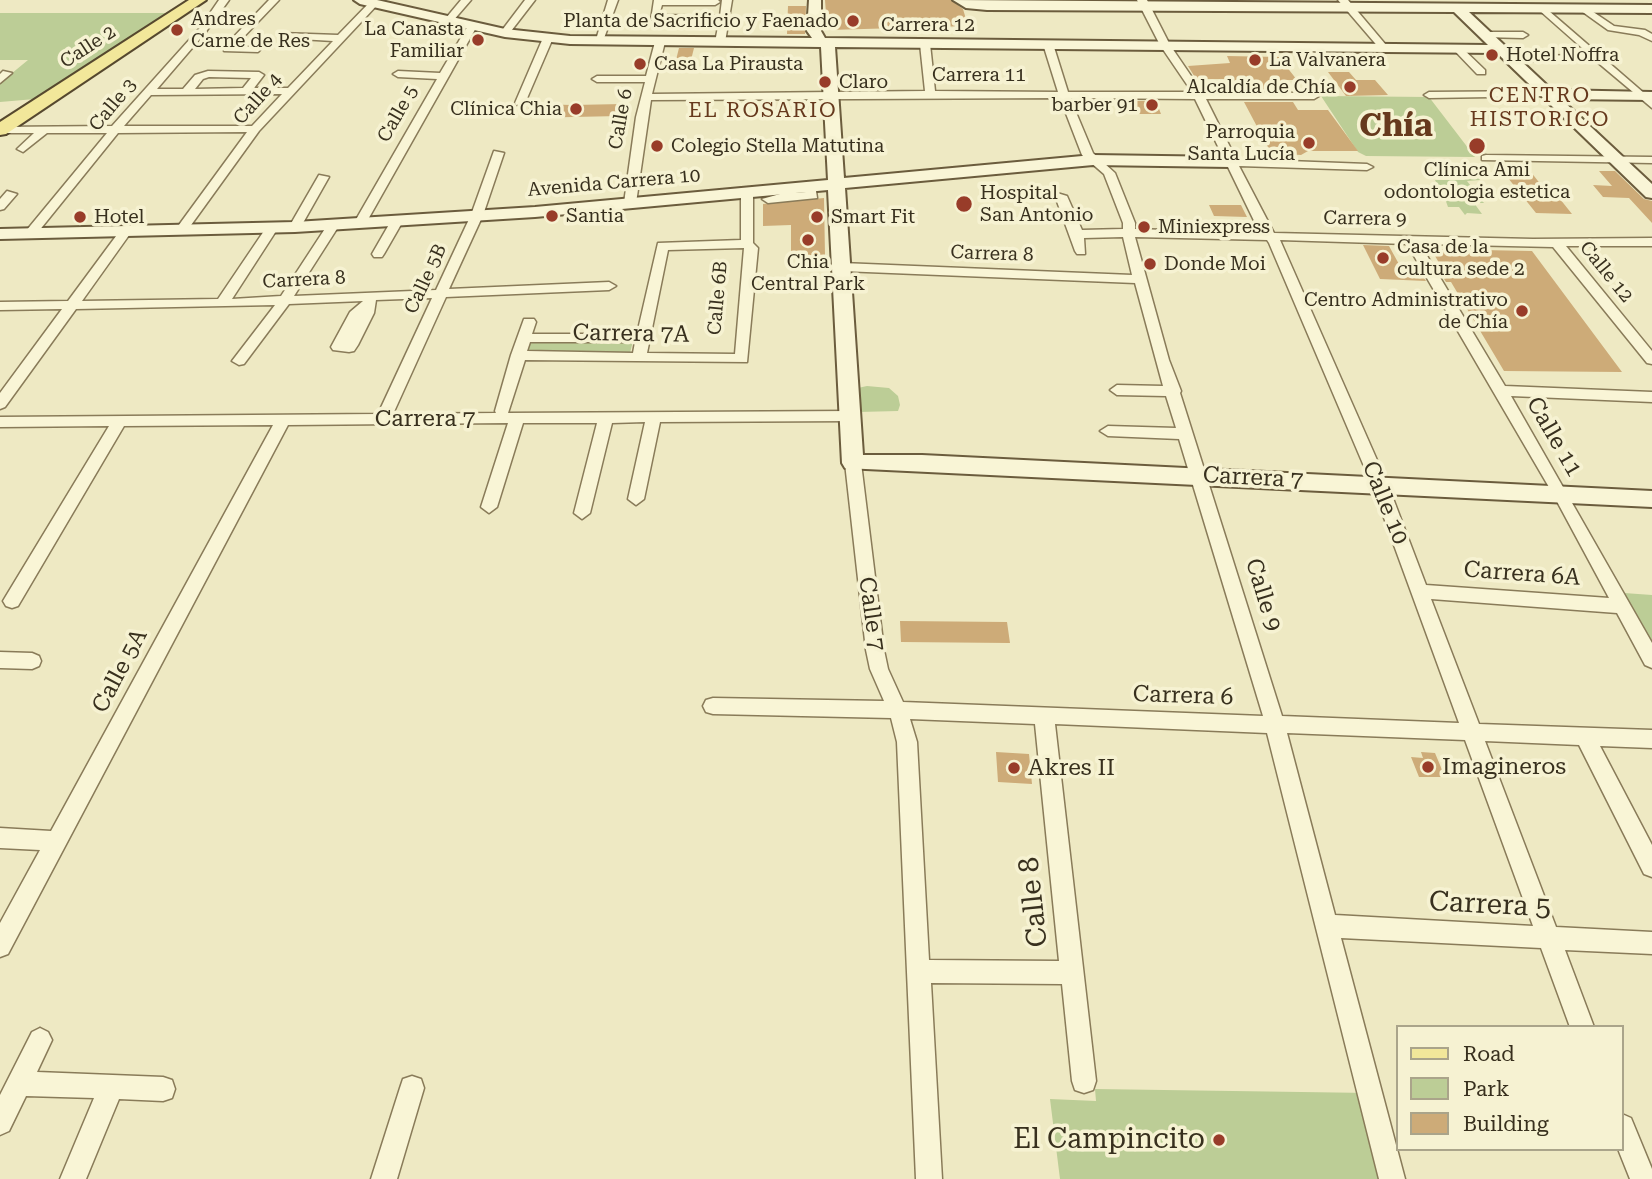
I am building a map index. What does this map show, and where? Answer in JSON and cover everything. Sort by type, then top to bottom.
[{"type":"main road","name":"Calle 2","points":[[0,130],[199,0]]},
{"type":"main road","name":"Calle 7","points":[[815,0],[814,31],[825,43],[831,94],[853,463]]},
{"type":"main road","points":[[961,1],[987,6],[1345,3],[1652,9]]},
{"type":"main road","name":"Carrera 12","points":[[376,2],[505,33],[598,41],[1165,44],[1272,36],[1383,47],[1457,48],[1505,54]]},
{"type":"main road","points":[[1251,3],[1272,36]]},
{"type":"main road","points":[[1456,7],[1651,191]]},
{"type":"main road","points":[[1548,94],[1649,99]]},
{"type":"main road","name":"Avenida Carrera 10","points":[[0,234],[295,227],[747,192],[786,193],[837,183],[1093,160],[1230,162]]},
{"type":"main road","name":"Carrera 7","points":[[853,463],[936,463],[1652,499]]},
{"type":"street","name":"Calle 3","points":[[30,234],[147,92],[202,31],[223,0]]},
{"type":"street","points":[[255,50],[227,49],[274,0]]},
{"type":"street","points":[[449,20],[466,0]]},
{"type":"street","points":[[505,33],[530,0]]},
{"type":"street","points":[[598,41],[613,0]]},
{"type":"street","points":[[720,43],[727,0]]},
{"type":"street","points":[[715,2],[658,1],[654,18],[724,19]]},
{"type":"street","name":"Calle 4","points":[[182,229],[255,129],[376,2]]},
{"type":"street","name":"Calle 10","points":[[1144,3],[1165,44],[1199,95],[1264,229],[1271,236],[1380,485],[1547,938],[1582,1025]]},
{"type":"street","points":[[1345,3],[1383,47]]},
{"type":"street","points":[[1530,5],[1649,99]]},
{"type":"street","points":[[1583,8],[1614,29],[1642,32],[1652,38]]},
{"type":"street","name":"Calle 5","points":[[360,223],[472,26]]},
{"type":"street","points":[[283,35],[340,38]]},
{"type":"street","points":[[1485,35],[1523,35]]},
{"type":"street","points":[[520,103],[548,38]]},
{"type":"street","name":"Calle 6","points":[[630,203],[645,97],[660,43]]},
{"type":"street","points":[[925,44],[930,94]]},
{"type":"street","name":"Calle 9","points":[[1048,44],[1063,95],[1088,155],[1109,173],[1129,223],[1129,233],[1162,360],[1174,391],[1275,724],[1392,1179]]},
{"type":"street","points":[[1457,48],[1480,72]]},
{"type":"street","points":[[1505,54],[1599,58]]},
{"type":"street","points":[[186,92],[200,77],[257,74],[259,77],[246,91]]},
{"type":"street","points":[[398,74],[444,76]]},
{"type":"street","points":[[597,79],[649,79]]},
{"type":"street","points":[[147,92],[291,91]]},
{"type":"street","name":"Carrera 11","points":[[645,97],[831,94],[1314,96]]},
{"type":"street","points":[[1429,95],[1548,94]]},
{"type":"street","points":[[0,130],[255,129]]},
{"type":"street","points":[[23,149],[44,130]]},
{"type":"street","name":"Calle 5B","points":[[383,419],[477,215],[498,153]]},
{"type":"street","points":[[1486,158],[1652,160]]},
{"type":"street","points":[[1230,162],[1367,167]]},
{"type":"street","points":[[295,227],[323,177]]},
{"type":"street","name":"Calle 6B","points":[[737,358],[752,248],[747,244],[747,192]]},
{"type":"street","points":[[768,199],[786,193]]},
{"type":"street","points":[[0,206],[11,194]]},
{"type":"street","points":[[1061,196],[1081,251]]},
{"type":"street","points":[[397,221],[379,254],[397,254]]},
{"type":"street","points":[[239,361],[285,300],[334,224]]},
{"type":"street","points":[[222,303],[272,228]]},
{"type":"street","points":[[0,404],[7,386],[127,231]]},
{"type":"street","name":"Carrera 9","points":[[1077,234],[1652,242]]},
{"type":"street","name":"Calle 11","points":[[1411,239],[1561,494],[1622,606],[1642,634],[1652,660]]},
{"type":"street","name":"Calle 12","points":[[1556,242],[1652,360]]},
{"type":"street","points":[[667,246],[747,244]]},
{"type":"street","points":[[645,358],[643,338],[667,246]]},
{"type":"street","points":[[645,358],[667,246]]},
{"type":"street","name":"Carrera 8","points":[[842,267],[1141,279]]},
{"type":"street","name":"Carrera 8","points":[[0,306],[369,300],[440,293],[609,286]]},
{"type":"street","points":[[502,411],[529,322]]},
{"type":"street","name":"Carrera 7A","points":[[524,338],[643,338]]},
{"type":"street","name":"Carrera 7A","points":[[518,355],[737,358]]},
{"type":"street","points":[[1117,390],[1174,391]]},
{"type":"street","points":[[1501,391],[1652,397]]},
{"type":"street","name":"Carrera 7","points":[[0,422],[850,416]]},
{"type":"street","points":[[582,513],[606,417]]},
{"type":"street","points":[[636,499],[654,417]]},
{"type":"street","points":[[489,507],[517,418]]},
{"type":"street","name":"Calle 5A","points":[[0,946],[283,420]]},
{"type":"street","points":[[12,601],[120,421]]},
{"type":"street","points":[[1108,431],[1186,434]]},
{"type":"street","name":"Calle 7","points":[[853,463],[875,650],[879,669],[904,726],[910,780],[929,1179]]},
{"type":"street","name":"Carrera 6A","points":[[1420,591],[1622,606]]},
{"type":"street","points":[[0,660],[32,661]]},
{"type":"street","name":"Carrera 6","points":[[713,706],[1470,730],[1652,739]]},
{"type":"street","name":"Calle 8","points":[[1044,716],[1084,1081]]},
{"type":"street","points":[[1585,737],[1652,867]]},
{"type":"street","points":[[0,838],[56,841]]},
{"type":"street","name":"Carrera 5","points":[[1326,926],[1652,943]]},
{"type":"street","points":[[917,971],[1072,973]]},
{"type":"street","points":[[0,1122],[40,1040]]},
{"type":"street","points":[[18,1083],[163,1089]]},
{"type":"street","points":[[73,1179],[112,1086]]},
{"type":"street","points":[[384,1179],[412,1088]]},
{"type":"street","points":[[1624,1132],[1643,1179]]},
{"type":"green space","points":[[0,13],[168,13],[35,99],[0,102],[0,83],[28,60],[0,60]]},
{"type":"green space","points":[[1321,96],[1429,97],[1475,157],[1366,156],[1358,152]]},
{"type":"green space","points":[[1461,174],[1476,174],[1480,180],[1467,181],[1484,203],[1474,203],[1482,214],[1465,215],[1459,207],[1448,207],[1443,193],[1433,188],[1438,186],[1435,180],[1465,180]]},
{"type":"green space","points":[[529,341],[633,341],[630,353],[525,351]]},
{"type":"green space","points":[[858,388],[889,388],[898,396],[898,411],[859,412]]},
{"type":"green space","points":[[1624,593],[1652,595],[1652,644],[1646,634]]},
{"type":"green space","name":"El Campincito","points":[[1095,1089],[1370,1093],[1392,1179],[1060,1179],[1050,1099],[1096,1101]]},
{"type":"building","points":[[825,0],[951,0],[963,9],[968,26],[829,30]]},
{"type":"building","points":[[788,6],[806,6],[805,34],[787,34]]},
{"type":"building","points":[[679,48],[694,48],[690,64],[675,64]]},
{"type":"building","points":[[1227,56],[1279,57],[1297,80],[1281,80],[1287,90],[1236,90],[1229,79],[1196,79],[1188,66],[1230,63]]},
{"type":"building","name":"Alcaldía de Chía","points":[[1328,72],[1349,72],[1356,80],[1375,80],[1388,95],[1346,96]]},
{"type":"building","points":[[1134,101],[1156,101],[1161,114],[1139,114]]},
{"type":"building","points":[[1244,102],[1293,102],[1298,110],[1328,110],[1358,151],[1308,151],[1301,155],[1271,153]]},
{"type":"building","name":"Clínica Chia","points":[[530,104],[623,104],[620,116],[525,118]]},
{"type":"building","points":[[1496,163],[1524,163],[1548,194],[1556,194],[1572,214],[1536,213]]},
{"type":"building","points":[[1599,171],[1615,171],[1644,199],[1652,201],[1652,223],[1629,198],[1603,197],[1593,185],[1612,186]]},
{"type":"building","name":"Chia Central Park","points":[[824,198],[825,256],[791,255],[791,225],[763,226],[763,204]]},
{"type":"building","points":[[1209,205],[1241,205],[1247,217],[1214,216]]},
{"type":"building","name":"Casa de la cultura sede 2","points":[[1363,245],[1389,246],[1400,266],[1417,267],[1426,281],[1380,279]]},
{"type":"building","name":"Centro Administrativo de Chía","points":[[1431,249],[1532,251],[1622,372],[1504,371],[1451,282],[1446,282],[1437,268],[1442,268]]},
{"type":"building","points":[[900,621],[1007,622],[1010,643],[901,642]]},
{"type":"building","name":"Akres II","points":[[996,752],[1029,754],[1032,784],[998,782]]},
{"type":"building","name":"Imagineros","points":[[1421,752],[1435,753],[1445,777],[1419,777],[1411,757],[1423,758]]},
{"type":"place","name":"Planta de Sacrificio y Faenado","points":[[853,21]]},
{"type":"place","name":"Andres Carne de Res","points":[[177,30]]},
{"type":"place","name":"La Canasta Familiar","points":[[478,40]]},
{"type":"place","name":"Hotel Noffra","points":[[1492,55]]},
{"type":"place","name":"La Valvanera","points":[[1255,60]]},
{"type":"place","name":"Casa La Pirausta","points":[[640,64]]},
{"type":"place","name":"Claro","points":[[825,82]]},
{"type":"place","name":"Alcaldía de Chía","points":[[1350,87]]},
{"type":"place","name":"barber 91","points":[[1152,105]]},
{"type":"place","name":"Clínica Chia","points":[[576,109]]},
{"type":"place","name":"Parroquia Santa Lucía","points":[[1309,143]]},
{"type":"place","name":"Colegio Stella Matutina","points":[[657,146]]},
{"type":"place","name":"Clínica Ami odontologia estetica","points":[[1477,146]]},
{"type":"place","name":"Hospital San Antonio","points":[[964,204]]},
{"type":"place","name":"Santia","points":[[552,216]]},
{"type":"place","name":"Hotel","points":[[80,217]]},
{"type":"place","name":"Smart Fit","points":[[817,217]]},
{"type":"place","name":"Miniexpress","points":[[1144,227]]},
{"type":"place","name":"Chia Central Park","points":[[808,240]]},
{"type":"place","name":"Casa de la cultura sede 2","points":[[1383,258]]},
{"type":"place","name":"Donde Moi","points":[[1150,264]]},
{"type":"place","name":"Centro Administrativo de Chía","points":[[1522,311]]},
{"type":"place","name":"Imagineros","points":[[1428,767]]},
{"type":"place","name":"Akres II","points":[[1014,768]]},
{"type":"place","name":"El Campincito","points":[[1219,1140]]},
{"type":"district","name":"CENTRO HISTORICO","points":[[1540,108]]},
{"type":"district","name":"EL ROSARIO","points":[[763,111]]},
{"type":"district","name":"Chía","points":[[1396,127]]}]
